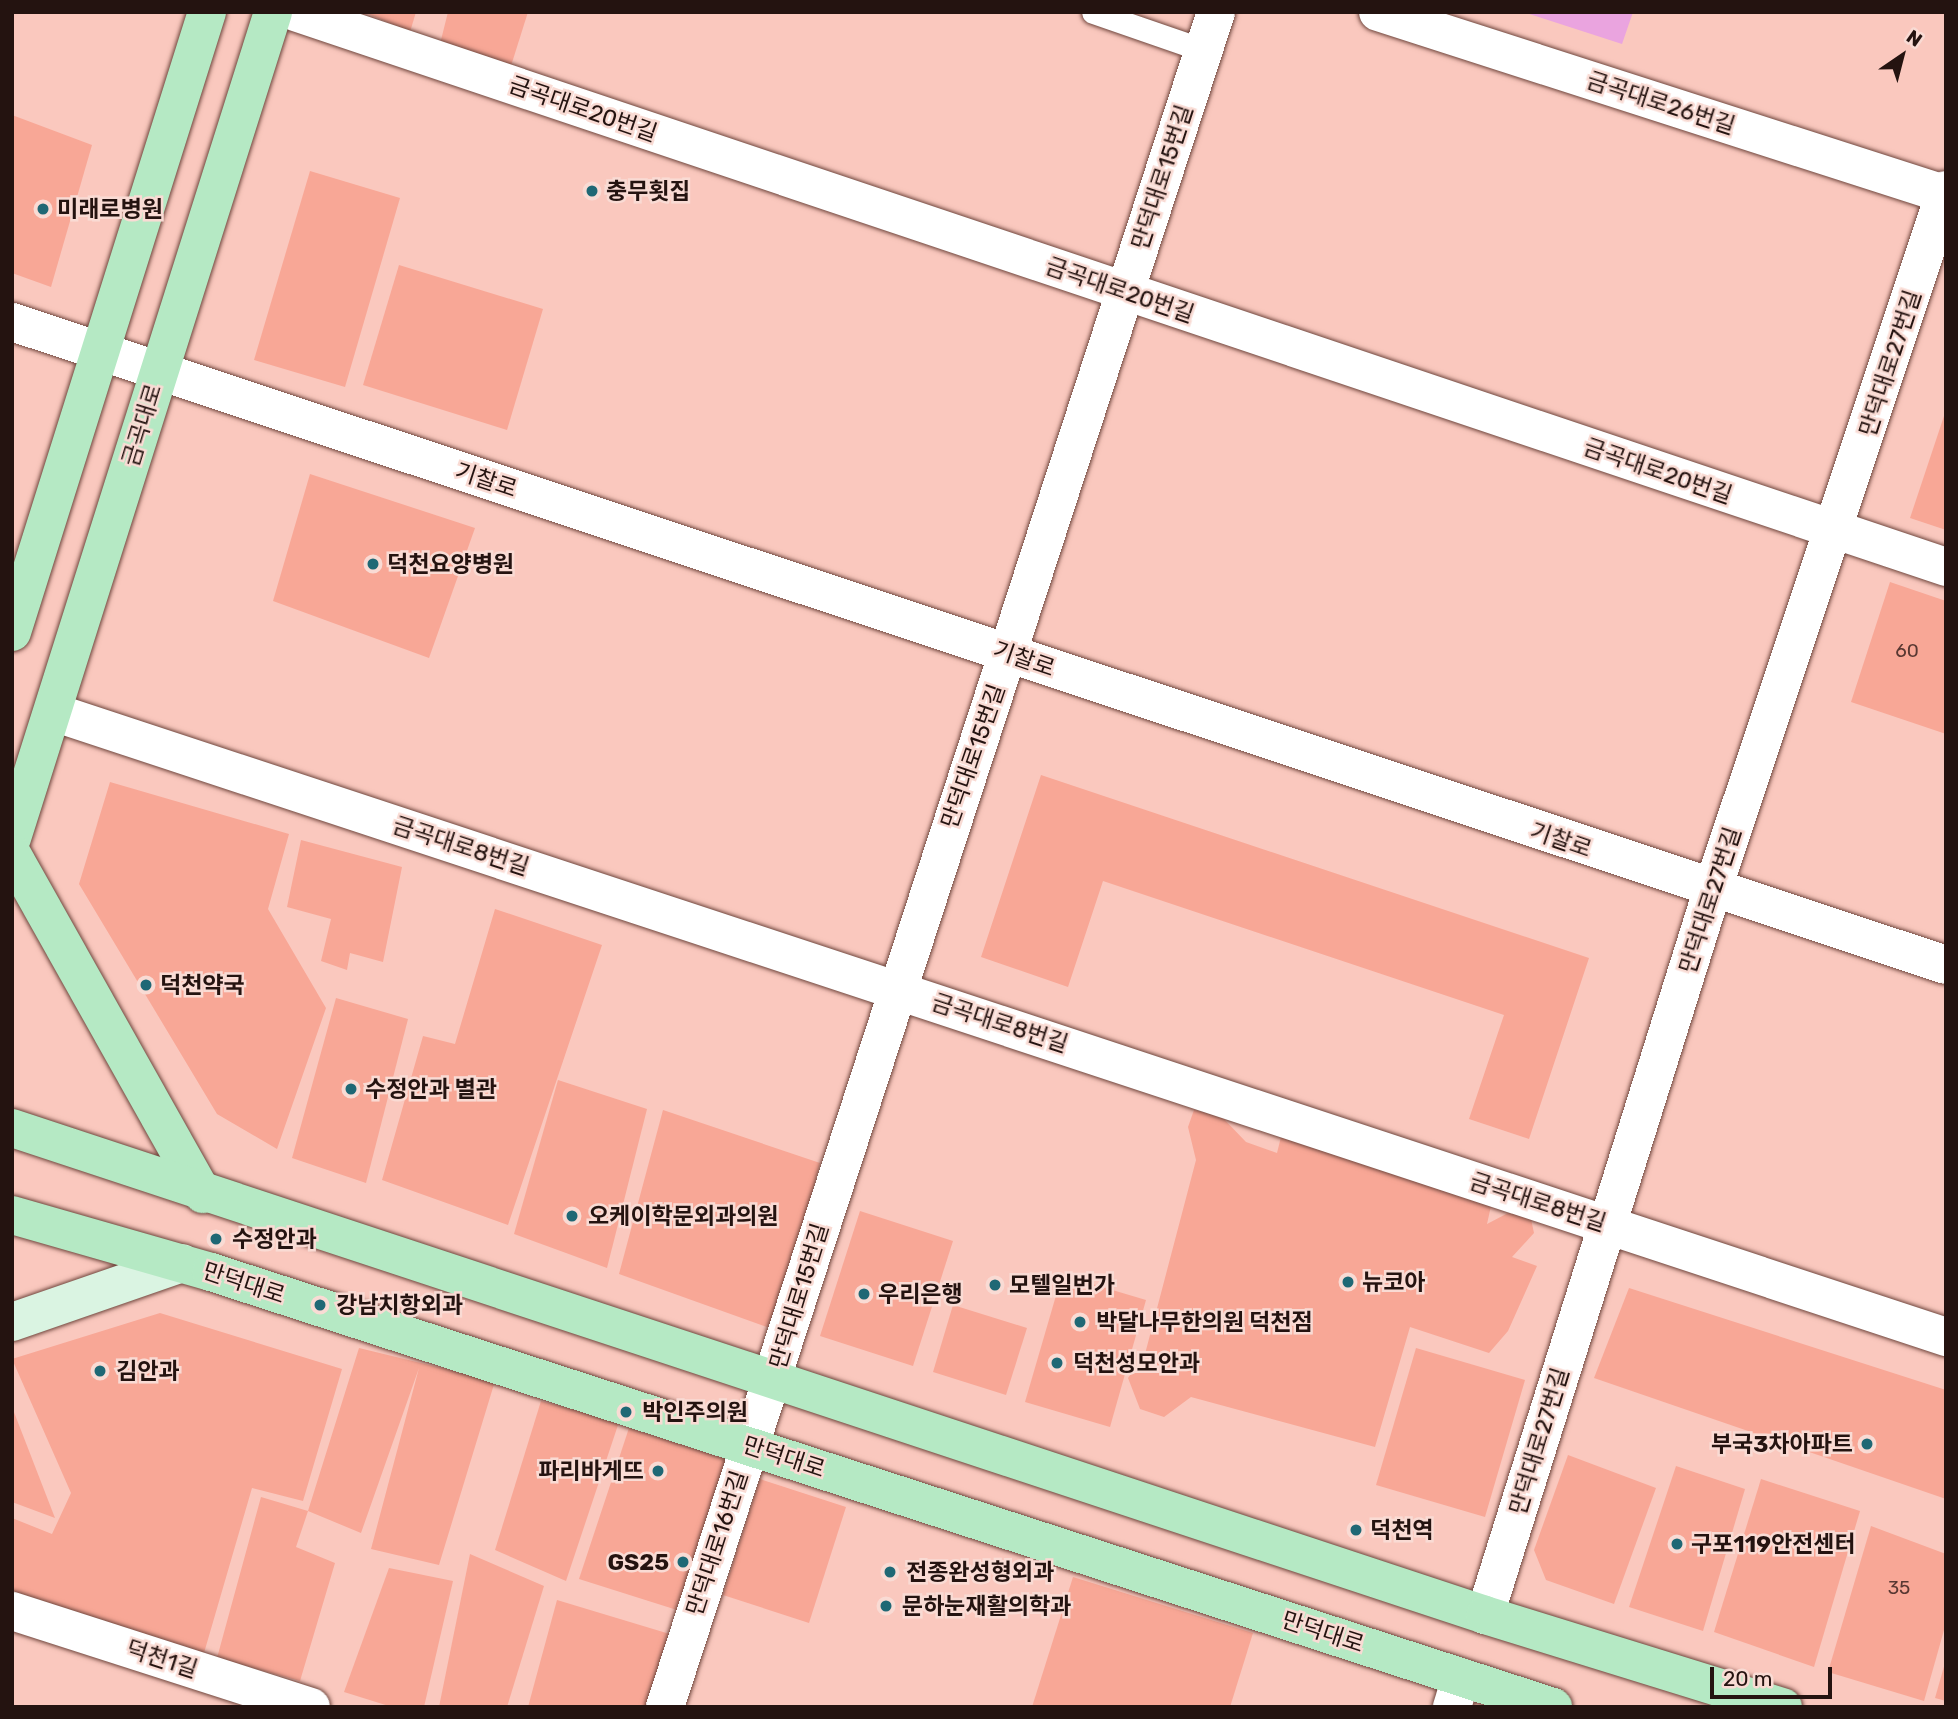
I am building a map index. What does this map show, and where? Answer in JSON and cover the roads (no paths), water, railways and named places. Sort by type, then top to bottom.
[{"type":"main road","points":[[12,632],[103,350],[206,12]]},
{"type":"main road","name":"금곡대로","points":[[12,838],[273,12]]},
{"type":"main road","points":[[12,854],[202,1194]]},
{"type":"main road","points":[[12,1128],[202,1194],[1485,1615],[1783,1707]]},
{"type":"main road","name":"만덕대로","points":[[12,1215],[182,1264],[748,1445],[1457,1692],[1553,1707]]},
{"type":"main road","points":[[12,1322],[182,1264]]},
{"type":"street","name":"금곡대로20번길","points":[[295,12],[1946,567]]},
{"type":"street","name":"만덕대로15번길","points":[[772,1381],[894,988],[1008,654],[1216,12]]},
{"type":"street","name":"금곡대로26번길","points":[[1378,12],[1945,192]]},
{"type":"street","name":"만덕대로27번길","points":[[1485,1615],[1712,891],[1836,531],[1945,192]]},
{"type":"street","name":"기찰로","points":[[12,322],[103,350],[159,372],[1712,891],[1946,965]]},
{"type":"street","name":"금곡대로8번길","points":[[53,712],[1946,1337]]},
{"type":"street","name":"만덕대로16번길","points":[[665,1707],[748,1445],[772,1381]]},
{"type":"street","name":"덕천1길","points":[[12,1611],[311,1707]]},
{"type":"lane","points":[[1093,12],[1203,50]]},
{"type":"place","name":"충무횟집","points":[[592,191]]},
{"type":"place","name":"미래로병원","points":[[43,209]]},
{"type":"place","name":"덕천요양병원","points":[[373,564]]},
{"type":"place","name":"덕천약국","points":[[146,985]]},
{"type":"place","name":"수정안과 별관","points":[[351,1089]]},
{"type":"place","name":"오케이학문외과의원","points":[[572,1216]]},
{"type":"place","name":"수정안과","points":[[216,1239]]},
{"type":"place","name":"뉴코아","points":[[1348,1282]]},
{"type":"place","name":"모텔일번가","points":[[995,1285]]},
{"type":"place","name":"우리은행","points":[[864,1294]]},
{"type":"place","name":"강남치항외과","points":[[320,1305]]},
{"type":"place","name":"박달나무한의원 덕천점","points":[[1080,1322]]},
{"type":"place","name":"덕천성모안과","points":[[1057,1363]]},
{"type":"place","name":"김안과","points":[[100,1371]]},
{"type":"place","name":"박인주의원","points":[[626,1412]]},
{"type":"place","name":"부국3차아파트","points":[[1867,1444]]},
{"type":"place","name":"파리바게뜨","points":[[658,1471]]},
{"type":"place","name":"덕천역","points":[[1356,1530]]},
{"type":"place","name":"구포119안전센터","points":[[1677,1544]]},
{"type":"place","name":"GS25","points":[[683,1562]]},
{"type":"place","name":"전종완성형외과","points":[[890,1572]]},
{"type":"place","name":"문하눈재활의학과","points":[[886,1606]]}]
